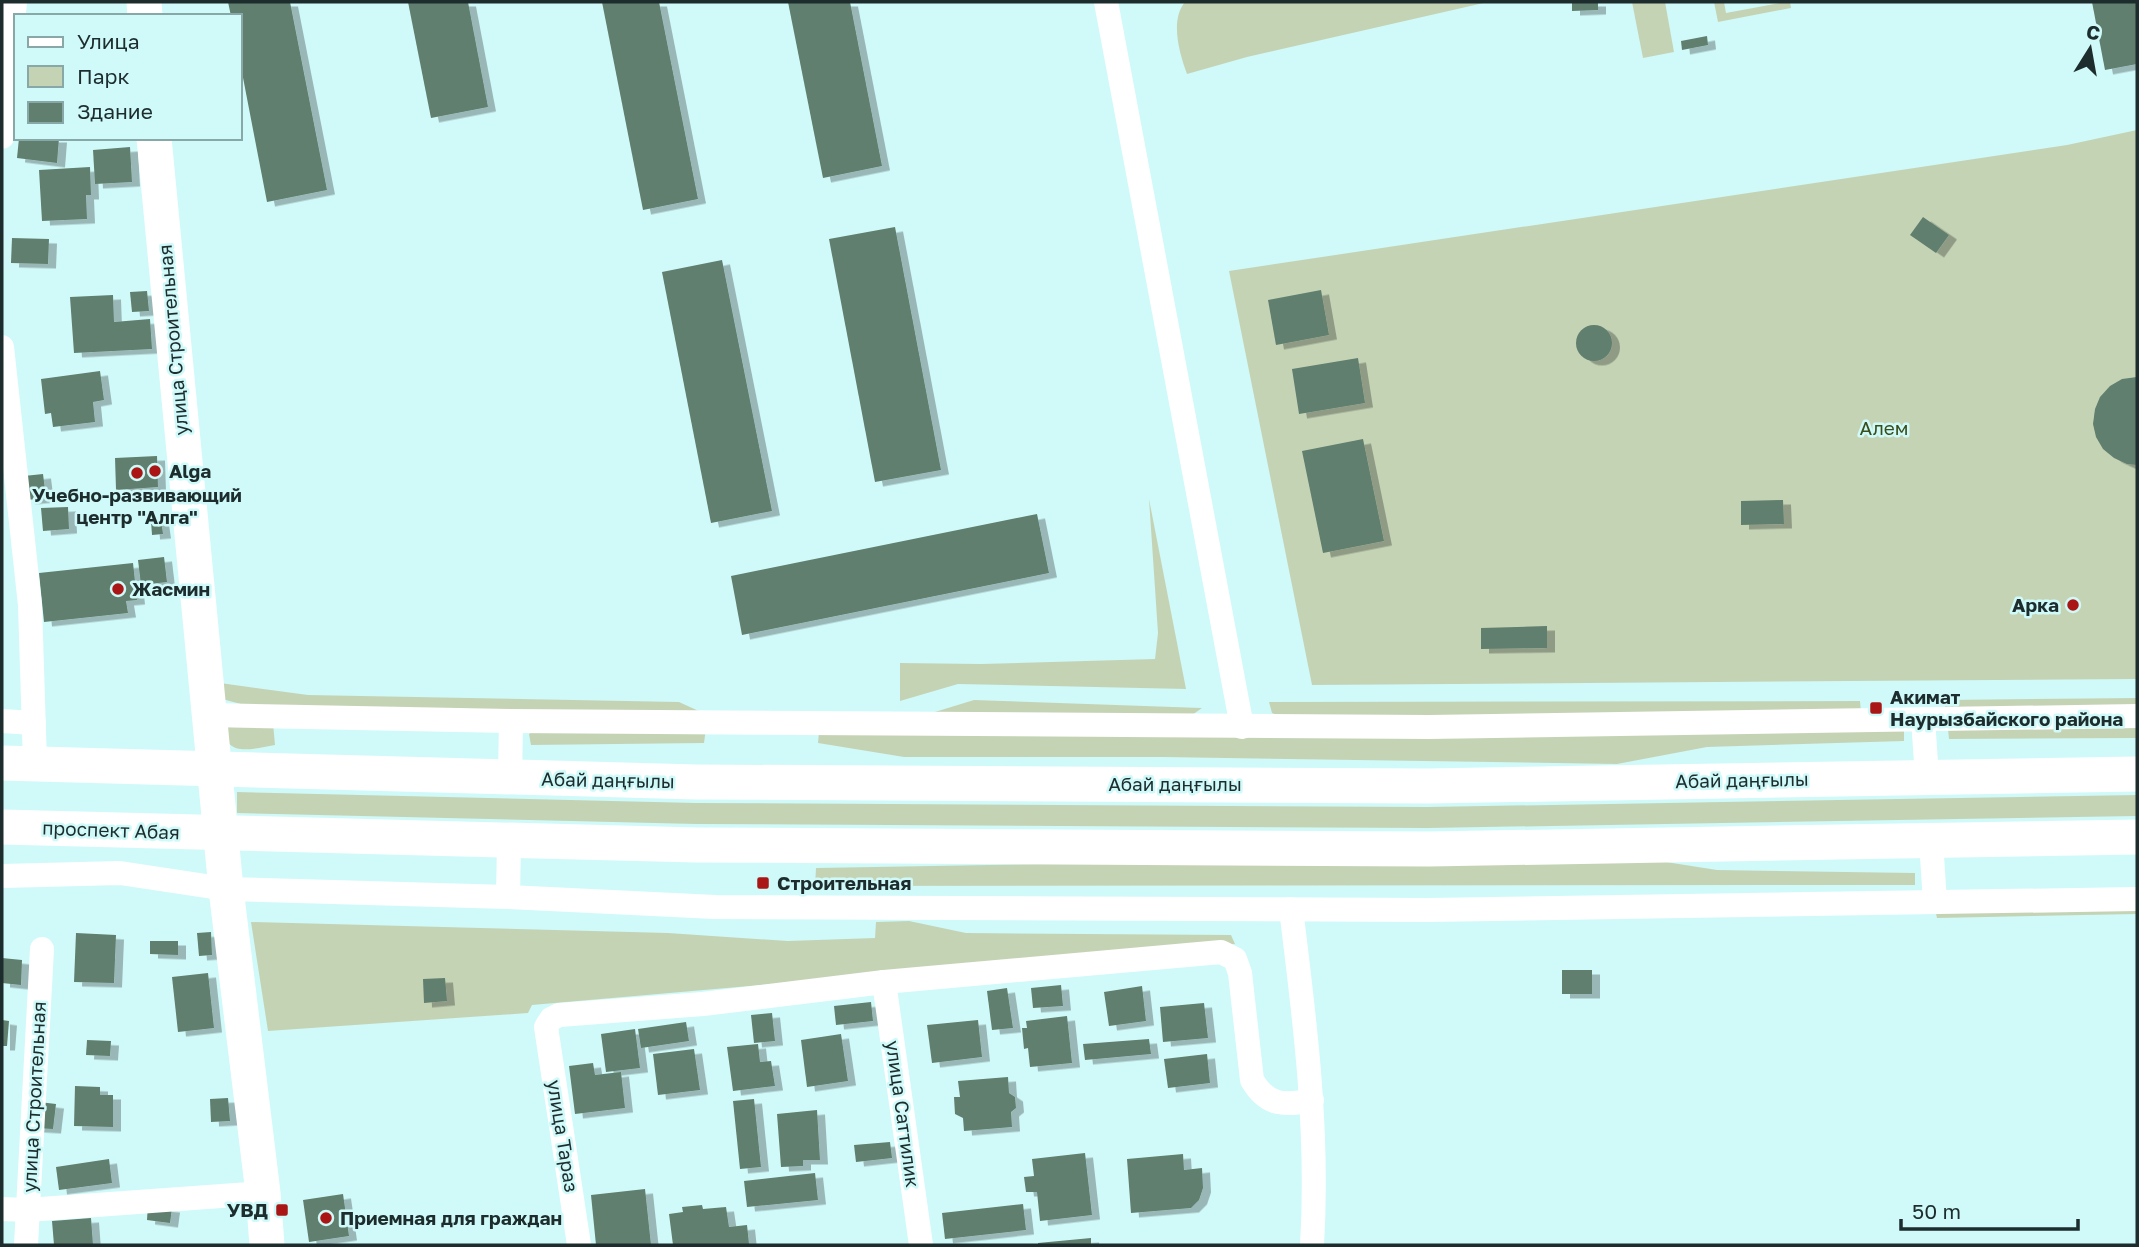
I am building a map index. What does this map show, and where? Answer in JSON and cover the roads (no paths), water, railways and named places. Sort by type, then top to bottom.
[{"type":"main road","name":"улица Строительная","points":[[154,140],[220,835],[267,1245]]},
{"type":"main road","points":[[19,763],[214,771]]},
{"type":"main road","name":"Абай даңғылы","points":[[214,771],[696,782],[1428,786],[2137,774]]},
{"type":"main road","name":"проспект Абая","points":[[2,827],[220,835],[710,846],[1429,849],[2137,837]]},
{"type":"street","points":[[2,137],[15,2]]},
{"type":"street","points":[[1106,2],[1242,727]]},
{"type":"street","points":[[2,347],[30,605],[34,723],[19,763]]},
{"type":"street","points":[[209,715],[1242,727],[1429,727],[2137,716]]},
{"type":"street","points":[[1923,719],[1927,777]]},
{"type":"street","points":[[510,778],[511,720]]},
{"type":"street","points":[[2,721],[34,723]]},
{"type":"street","points":[[508,897],[509,841]]},
{"type":"street","points":[[1931,841],[1935,902]]},
{"type":"street","points":[[2,876],[120,873],[226,889],[508,897],[715,907],[1427,909],[2137,900]]},
{"type":"street","points":[[1291,909],[1307,1032],[1312,1100],[1312,1245]]},
{"type":"street","name":"улица Строительная","points":[[26,1245],[42,949]]},
{"type":"street","points":[[884,982],[1221,952],[1234,959],[1240,973],[1252,1080],[1259,1091],[1271,1100],[1290,1105],[1312,1100]]},
{"type":"street","name":"улица Тараз","points":[[579,1245],[546,1027],[551,1019],[559,1015],[703,1004],[884,982]]},
{"type":"street","name":"улица Саттилик","points":[[884,982],[922,1245]]},
{"type":"street","points":[[2,1209],[27,1210],[263,1193]]},
{"type":"place","name":"Alga","points":[[155,471]]},
{"type":"place","name":"Учебно-развивающий центр \"Алга\"","points":[[137,473]]},
{"type":"place","name":"Жасмин","points":[[118,589]]},
{"type":"place","name":"Арка","points":[[2073,605]]},
{"type":"place","name":"Акимат Наурызбайского района","points":[[1876,708]]},
{"type":"place","name":"Строительная","points":[[763,883]]},
{"type":"place","name":"УВД","points":[[282,1210]]},
{"type":"place","name":"Приемная для граждан","points":[[326,1218]]},
{"type":"park label","name":"Алем","points":[[1884,428]]}]
